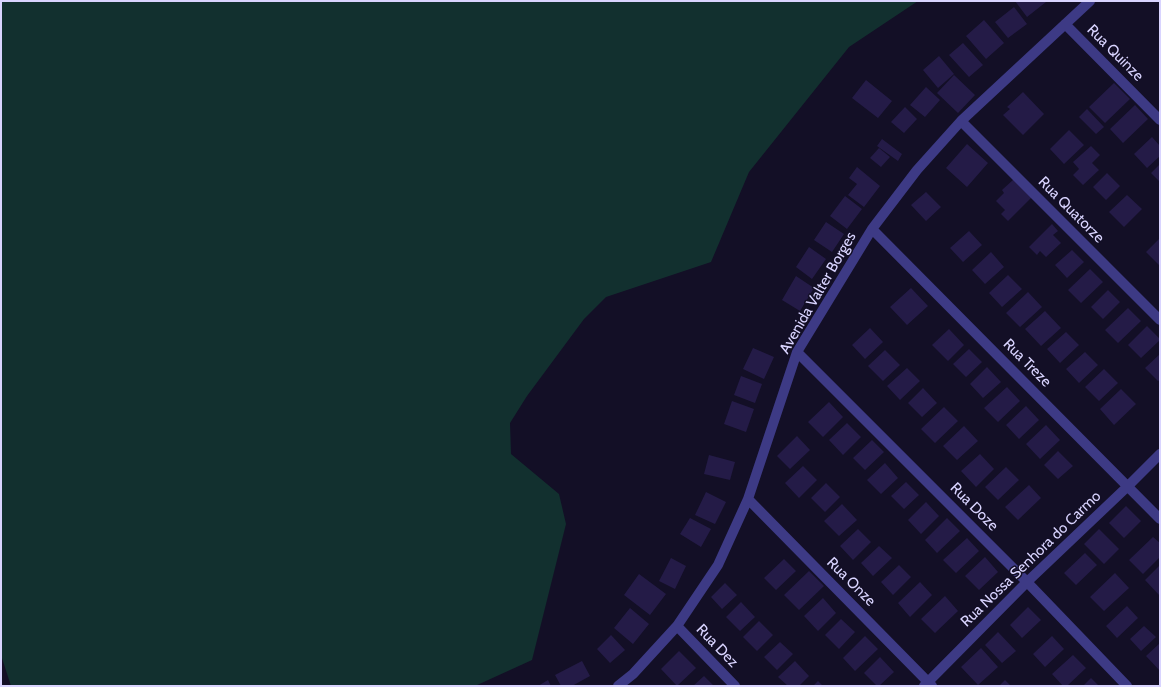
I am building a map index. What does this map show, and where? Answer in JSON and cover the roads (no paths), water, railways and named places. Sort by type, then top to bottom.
[{"type":"street","name":"Avenida Valter Borges","points":[[618,686],[633,674],[677,626],[718,565],[748,499],[797,352],[872,229],[917,170],[961,121],[1090,1]]},
{"type":"street","name":"Rua Quinze","points":[[1065,24],[1160,120]]},
{"type":"street","name":"Rua Quatorze","points":[[961,121],[1160,320]]},
{"type":"street","name":"Rua Treze","points":[[872,229],[1160,519]]},
{"type":"street","name":"Rua Doze","points":[[797,352],[1027,582],[1126,686]]},
{"type":"street","name":"Rua Nossa Senhora do Carmo","points":[[928,685],[1027,582],[1160,454]]},
{"type":"street","name":"Rua Onze","points":[[748,499],[928,685]]},
{"type":"street","name":"Rua Dez","points":[[677,626],[735,686]]}]
